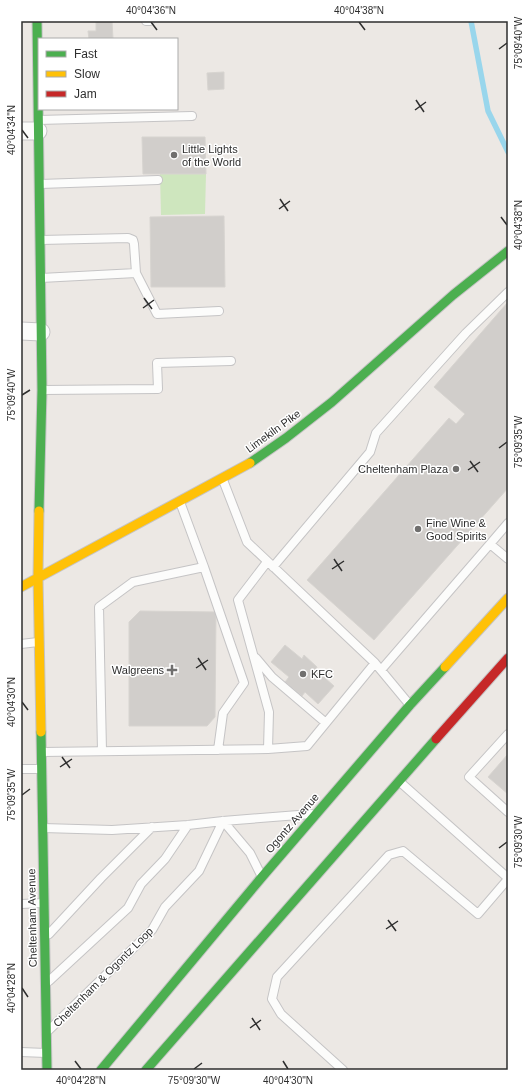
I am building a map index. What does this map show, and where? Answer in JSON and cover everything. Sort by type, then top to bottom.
[{"type":"main road","name":"Cheltenham Avenue","points":[[37,21],[41,240],[40,332],[42,390],[38,577],[47,1070]]},
{"type":"main road","name":"Limekiln Pike","points":[[21,587],[248,464],[286,438],[332,402],[453,295],[508,251]]},
{"type":"main road","name":"Ogontz Avenue","points":[[101,1070],[262,877],[410,704],[508,598]]},
{"type":"main road","points":[[146,1070],[508,658]]},
{"type":"street","points":[[21,131],[38,125]]},
{"type":"street","points":[[21,331],[40,332]]},
{"type":"lane","points":[[38,125],[192,116]]},
{"type":"lane","points":[[40,184],[158,180]]},
{"type":"lane","points":[[41,240],[128,238],[133,240],[134,244],[136,273],[157,314],[219,311]]},
{"type":"lane","points":[[41,278],[136,273]]},
{"type":"lane","points":[[268,750],[268,712],[238,600],[370,452],[376,433],[466,333],[508,292]]},
{"type":"lane","points":[[42,390],[158,389],[157,363],[231,361]]},
{"type":"lane","points":[[222,478],[247,542],[375,663],[410,704]]},
{"type":"lane","points":[[180,501],[244,683],[223,713],[218,750]]},
{"type":"lane","points":[[381,670],[508,523]]},
{"type":"lane","points":[[490,544],[508,559]]},
{"type":"lane","points":[[102,751],[99,608],[133,582],[204,567]]},
{"type":"lane","points":[[21,644],[39,642]]},
{"type":"lane","points":[[254,656],[272,676],[326,723]]},
{"type":"lane","points":[[41,752],[268,750],[307,746],[375,663]]},
{"type":"lane","points":[[508,734],[469,777],[508,812]]},
{"type":"lane","points":[[21,769],[41,769]]},
{"type":"lane","points":[[343,1070],[281,1014],[272,999],[277,977],[389,855],[403,851],[478,914],[508,878],[399,782]]},
{"type":"lane","points":[[42,828],[112,830],[316,814]]},
{"type":"lane","points":[[222,821],[250,853],[262,877]]},
{"type":"lane","name":"Cheltenham & Ogontz Loop","points":[[46,1034],[152,930],[165,907],[199,871],[222,821]]},
{"type":"lane","points":[[45,984],[128,908],[141,884],[165,858],[188,825]]},
{"type":"lane","points":[[44,939],[101,878],[152,827]]},
{"type":"lane","points":[[21,904],[44,903]]},
{"type":"lane","points":[[21,1052],[46,1053]]},
{"type":"green space","points":[[160,174],[206,174],[205,214],[161,215]]},
{"type":"building","points":[[96,21],[112,21],[113,38],[89,38],[88,31],[96,31]]},
{"type":"building","points":[[224,72],[224,89],[208,90],[207,73]]},
{"type":"building","name":"Little Lights of the World","points":[[142,137],[205,137],[206,174],[143,174]]},
{"type":"building","points":[[224,216],[225,287],[151,287],[150,217]]},
{"type":"building","name":"Cheltenham Plaza","points":[[508,302],[508,488],[374,640],[307,580],[449,418],[456,424],[465,414],[434,387]]},
{"type":"building","name":"Walgreens","points":[[140,611],[216,612],[215,717],[207,726],[129,726],[129,622]]},
{"type":"building","name":"KFC","points":[[285,645],[302,659],[304,655],[317,667],[316,670],[334,686],[318,704],[305,692],[302,696],[285,682],[289,677],[271,662]]},
{"type":"building","points":[[508,754],[508,794],[488,777]]},
{"type":"waterway","points":[[471,21],[488,111],[508,152]]},
{"type":"traffic: fast","points":[[37,21],[38,95]]},
{"type":"traffic: fast","points":[[38,110],[42,390],[39,511]]},
{"type":"traffic: fast","points":[[250,463],[286,438],[332,402],[453,295],[508,251]]},
{"type":"traffic: fast","points":[[101,1070],[262,877],[410,705],[445,667]]},
{"type":"traffic: fast","points":[[41,732],[47,1070]]},
{"type":"traffic: fast","points":[[146,1070],[436,739]]},
{"type":"traffic: slow","points":[[21,587],[250,463]]},
{"type":"traffic: slow","points":[[39,511],[38,577],[41,732]]},
{"type":"traffic: slow","points":[[445,667],[508,598]]},
{"type":"traffic: jam","points":[[436,739],[508,658]]},
{"type":"place","name":"Little Lights of the World","points":[[174,155]]},
{"type":"place","name":"Cheltenham Plaza","points":[[456,469]]},
{"type":"place","name":"Fine Wine & Good Spirits","points":[[418,529]]},
{"type":"place","name":"Walgreens","points":[[172,670]]},
{"type":"place","name":"KFC","points":[[303,674]]}]
